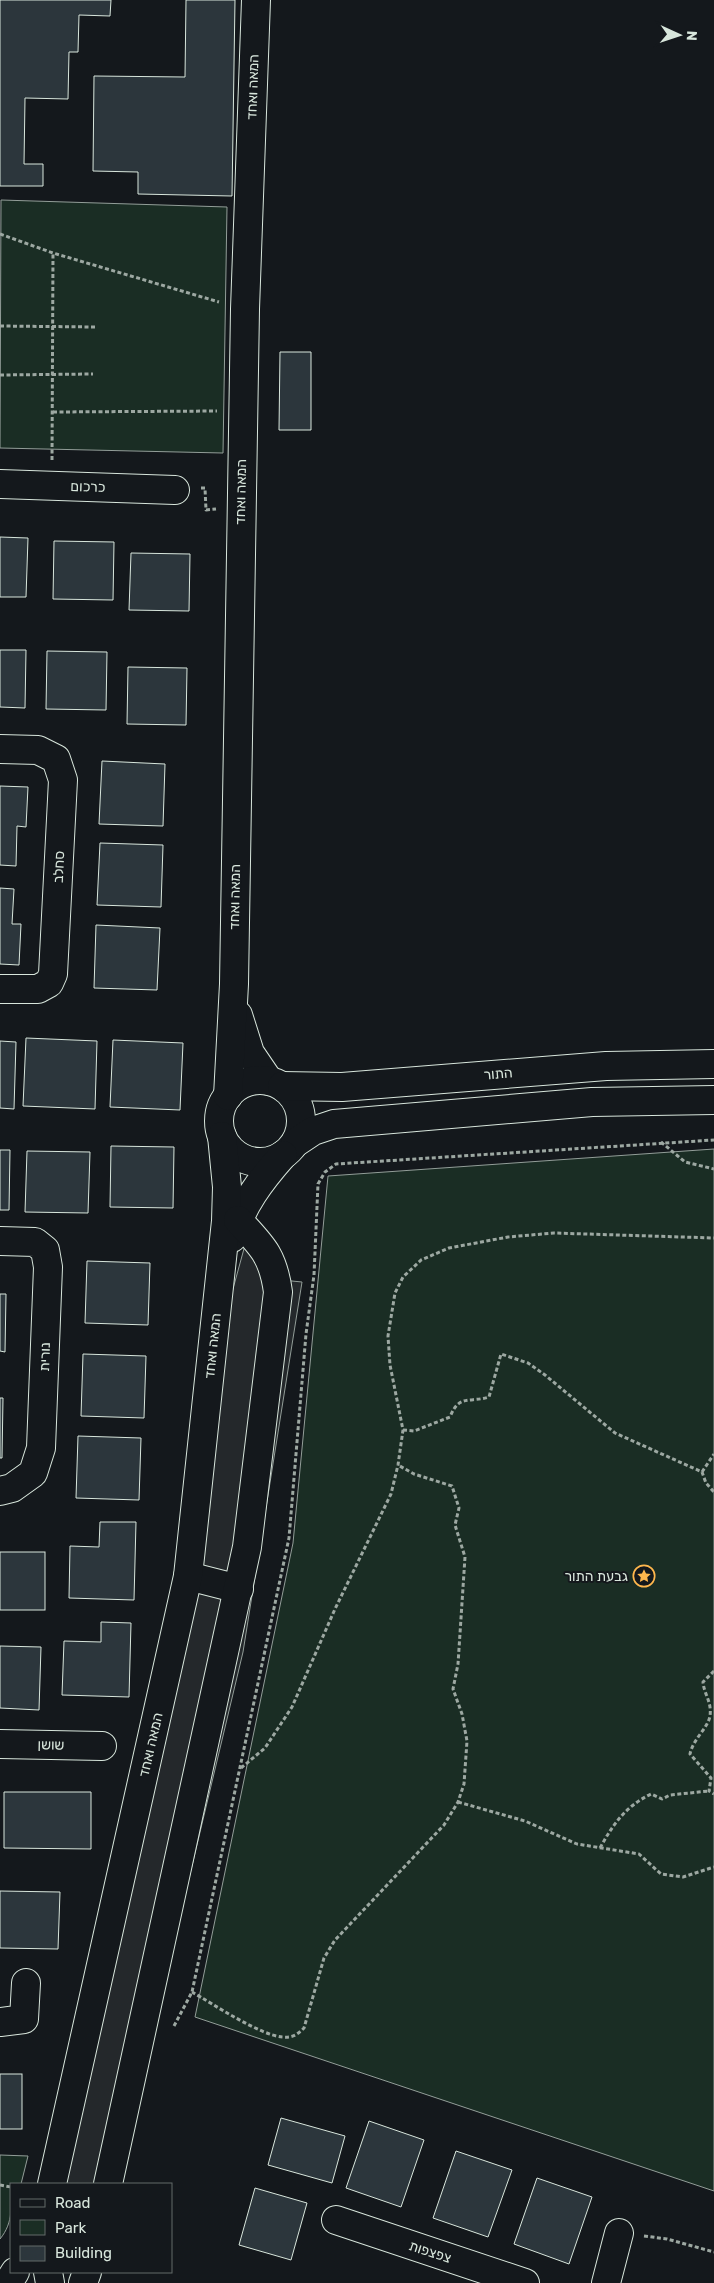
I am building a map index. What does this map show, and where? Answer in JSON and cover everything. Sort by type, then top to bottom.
[{"type":"street","name":"המאה ואחד","points":[[228,1096],[234,984],[242,411],[256,0]]},
{"type":"street","name":"כרכום","points":[[0,484],[176,490]]},
{"type":"street","name":"סחלב","points":[[0,748],[38,750],[56,759],[63,780],[52,974],[49,983],[38,989],[0,989]]},
{"type":"street","name":"המאה ואחד","points":[[234,984],[239,1024],[250,1053],[275,1084]]},
{"type":"street","name":"התור","points":[[275,1084],[342,1087],[606,1066],[714,1064]]},
{"type":"street","points":[[289,1149],[300,1131],[301,1118],[298,1106],[291,1095],[275,1084],[246,1083],[228,1096],[220,1116],[222,1136],[232,1151],[248,1160],[260,1163],[272,1161],[289,1149],[313,1131],[334,1124],[592,1102],[714,1100]]},
{"type":"street","name":"המאה ואחד","points":[[52,2183],[188,1576],[218,1301],[227,1187],[222,1136]]},
{"type":"street","name":"המאה ואחד","points":[[218,1301],[225,1263],[238,1220],[256,1187],[289,1149]]},
{"type":"street","points":[[108,2183],[248,1547],[278,1292],[275,1269],[265,1249],[238,1220]]},
{"type":"street","name":"נורית","points":[[0,1241],[35,1242],[45,1250],[48,1267],[41,1448],[33,1473],[12,1488],[0,1491]]},
{"type":"street","points":[[188,1576],[239,1589]]},
{"type":"street","name":"שושן","points":[[0,1744],[102,1746]]},
{"type":"street","points":[[0,2022],[24,2018],[26,1983]]},
{"type":"street","name":"צפצפות","points":[[336,2220],[525,2283]]},
{"type":"street","points":[[606,2283],[619,2233]]},
{"type":"path","points":[[0,234],[53,253],[245,309]]},
{"type":"path","points":[[52,486],[53,253]]},
{"type":"path","points":[[0,326],[95,327]]},
{"type":"path","points":[[0,375],[93,374]]},
{"type":"path","points":[[53,412],[242,411]]},
{"type":"path","points":[[176,490],[205,488],[206,510],[241,509]]},
{"type":"path","points":[[174,2026],[192,1992],[289,1538],[306,1334],[314,1275],[318,1184],[325,1172],[336,1164],[714,1140]]},
{"type":"path","points":[[661,1142],[685,1162],[714,1169]]},
{"type":"path","points":[[241,1768],[265,1748],[292,1707],[391,1494],[398,1465],[403,1430],[390,1365],[388,1336],[394,1293],[404,1276],[421,1260],[449,1248],[508,1237],[554,1233],[714,1238]]},
{"type":"path","points":[[403,1430],[414,1431],[450,1417],[454,1407],[460,1401],[489,1396],[501,1354],[528,1363],[615,1433],[702,1472],[706,1483],[714,1492]]},
{"type":"path","points":[[702,1472],[714,1454]]},
{"type":"path","points":[[192,1992],[266,2033],[284,2038],[297,2036],[304,2028],[324,1958],[335,1940],[444,1825],[458,1802],[464,1784],[467,1741],[462,1714],[453,1689],[458,1664],[465,1557],[455,1524],[459,1508],[452,1486],[414,1474],[398,1465]]},
{"type":"path","points":[[708,1790],[710,1778],[690,1754],[692,1745],[710,1718],[710,1700],[704,1689],[703,1682],[714,1671]]},
{"type":"path","points":[[600,1848],[622,1813],[638,1800],[651,1794],[662,1799],[708,1790],[714,1794]]},
{"type":"path","points":[[458,1802],[525,1821],[577,1844],[639,1854],[661,1874],[683,1877],[714,1867]]},
{"type":"path","points":[[619,2233],[667,2240],[714,2252]]},
{"type":"green space","points":[[1,200],[227,207],[223,453],[0,448]]},
{"type":"green space","points":[[714,1149],[714,2191],[195,2017],[293,1543],[328,1176]]},
{"type":"green space","points":[[0,2155],[28,2156],[21,2183],[10,2183],[10,2220],[0,2239]]},
{"type":"shaded area","points":[[245,1245],[272,1279],[302,1282],[243,1652],[116,2183],[63,2183],[225,1318]]},
{"type":"building","points":[[0,0],[111,0],[110,16],[79,15],[78,52],[69,52],[68,99],[25,98],[24,164],[43,164],[43,186],[0,186]]},
{"type":"building","points":[[186,0],[235,0],[232,196],[138,194],[138,172],[93,171],[94,76],[185,77]]},
{"type":"building","points":[[280,352],[311,352],[311,430],[279,430]]},
{"type":"building","points":[[0,537],[28,538],[26,597],[0,597]]},
{"type":"building","points":[[54,541],[114,542],[113,600],[53,599]]},
{"type":"building","points":[[131,553],[190,554],[189,611],[129,610]]},
{"type":"building","points":[[0,650],[26,650],[25,708],[0,707]]},
{"type":"building","points":[[47,651],[107,652],[106,710],[46,709]]},
{"type":"building","points":[[128,667],[187,668],[186,725],[127,724]]},
{"type":"building","points":[[102,761],[165,764],[163,826],[99,824]]},
{"type":"building","points":[[0,786],[28,787],[26,827],[17,826],[16,866],[0,865]]},
{"type":"building","points":[[100,843],[163,845],[161,907],[97,905]]},
{"type":"building","points":[[0,888],[14,889],[12,924],[21,924],[19,965],[0,964]]},
{"type":"building","points":[[96,925],[160,928],[157,990],[94,988]]},
{"type":"building","points":[[26,1038],[97,1041],[95,1109],[23,1106]]},
{"type":"building","points":[[113,1040],[183,1043],[180,1110],[110,1107]]},
{"type":"building","points":[[0,1041],[16,1042],[14,1109],[0,1108]]},
{"type":"building","points":[[111,1146],[174,1147],[173,1208],[110,1207]]},
{"type":"building","points":[[0,1150],[10,1150],[9,1210],[0,1210]]},
{"type":"building","points":[[27,1151],[90,1152],[88,1213],[25,1212]]},
{"type":"building","points":[[87,1261],[150,1263],[148,1325],[85,1323]]},
{"type":"building","points":[[0,1294],[6,1294],[5,1352],[0,1351]]},
{"type":"building","points":[[83,1354],[146,1356],[144,1418],[81,1416]]},
{"type":"building","points":[[0,1398],[3,1398],[2,1458],[0,1458]]},
{"type":"building","points":[[78,1436],[141,1438],[139,1500],[76,1498]]},
{"type":"building","points":[[100,1522],[136,1522],[134,1600],[69,1598],[70,1546],[99,1547]]},
{"type":"building","points":[[0,1552],[45,1552],[45,1610],[0,1610]]},
{"type":"building","points":[[101,1622],[131,1623],[129,1697],[62,1695],[64,1641],[101,1642]]},
{"type":"building","points":[[0,1646],[41,1647],[39,1710],[0,1708]]},
{"type":"building","points":[[4,1792],[91,1792],[91,1849],[4,1848]]},
{"type":"building","points":[[0,1891],[60,1892],[58,1949],[0,1948]]},
{"type":"building","points":[[0,2074],[22,2074],[22,2129],[0,2129]]},
{"type":"building","points":[[281,2118],[345,2136],[332,2183],[268,2165]]},
{"type":"building","points":[[369,2121],[424,2140],[401,2207],[346,2188]]},
{"type":"building","points":[[456,2151],[512,2170],[488,2237],[433,2218]]},
{"type":"building","points":[[537,2178],[592,2197],[569,2264],[514,2244]]},
{"type":"building","points":[[255,2188],[307,2203],[291,2260],[239,2245]]},
{"type":"place","name":"גבעת התור","points":[[644,1576]]}]
